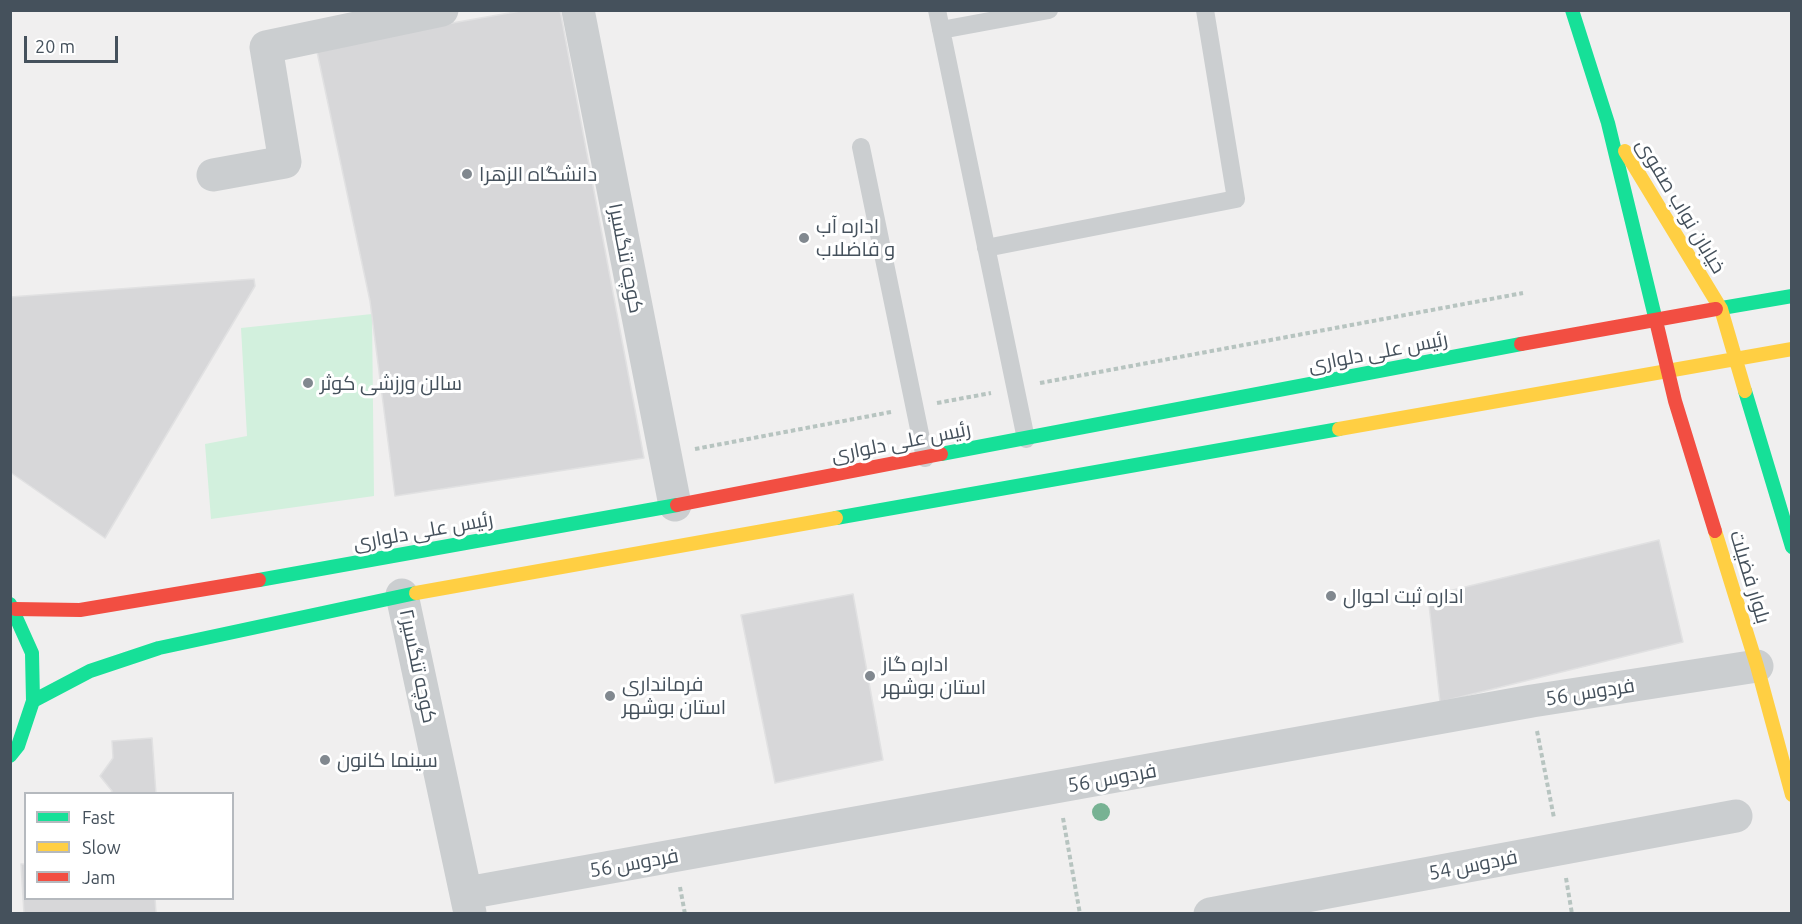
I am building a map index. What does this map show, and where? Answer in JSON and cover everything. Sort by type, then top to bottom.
[{"type":"main road","name":"خیابان نواب صفوی","points":[[1572,10],[1608,123],[1668,371]]},
{"type":"main road","name":"خیابان نواب صفوی","points":[[1608,123],[1720,309],[1734,360]]},
{"type":"main road","name":"رئیس علی دلواری","points":[[13,606],[80,610],[156,599],[675,505],[1655,319],[1791,296]]},
{"type":"main road","points":[[33,701],[90,671],[159,648],[402,595],[1791,349]]},
{"type":"main road","points":[[1734,360],[1791,547]]},
{"type":"main road","name":"بلوار فضیلت","points":[[1668,371],[1758,666],[1791,795]]},
{"type":"main road","points":[[144,610],[156,599]]},
{"type":"main road","points":[[10,756],[18,746],[33,701],[32,653],[13,606]]},
{"type":"main road","points":[[145,639],[148,644],[159,648]]},
{"type":"street","points":[[213,175],[285,162],[266,47],[442,10]]},
{"type":"street","name":"کوچه تنگسیر۱","points":[[578,10],[675,505]]},
{"type":"street","name":"کوچه تنگسیر۲","points":[[402,595],[469,903]]},
{"type":"street","name":"فردوس 56","points":[[469,903],[1057,788],[1532,701],[1758,666]]},
{"type":"street","name":"فردوس 54","points":[[1210,914],[1736,816]]},
{"type":"lane","points":[[937,10],[1026,438]]},
{"type":"lane","points":[[941,30],[1049,10]]},
{"type":"lane","points":[[986,248],[1236,199],[1205,10]]},
{"type":"lane","points":[[861,147],[925,458]]},
{"type":"path","points":[[665,454],[1523,293]]},
{"type":"path","points":[[1532,701],[1572,914]]},
{"type":"path","points":[[1057,788],[1080,914]]},
{"type":"green space","name":"سالن ورزشی کوثر","points":[[372,314],[374,496],[211,519],[205,444],[247,436],[241,328]]},
{"type":"building","name":"دانشگاه الزهرا","points":[[526,10],[560,10],[644,458],[395,496],[370,301],[316,47]]},
{"type":"building","points":[[254,279],[255,286],[105,538],[10,472],[10,297]]},
{"type":"building","points":[[1659,540],[1683,642],[1440,702],[1428,596]]},
{"type":"building","points":[[853,594],[883,760],[775,783],[741,615]]},
{"type":"building","points":[[152,738],[156,792],[111,792],[100,776],[113,758],[112,741]]},
{"type":"building","points":[[21,864],[24,864],[24,900],[155,900],[156,913],[24,914]]},
{"type":"traffic: fast","points":[[1572,10],[1608,123],[1657,325]]},
{"type":"traffic: fast","points":[[1716,309],[1792,296]]},
{"type":"traffic: fast","points":[[941,454],[1521,344]]},
{"type":"traffic: fast","points":[[1745,391],[1792,547]]},
{"type":"traffic: fast","points":[[836,518],[1339,429]]},
{"type":"traffic: fast","points":[[259,580],[677,505]]},
{"type":"traffic: fast","points":[[33,701],[90,671],[159,648],[416,593]]},
{"type":"traffic: fast","points":[[10,604],[32,653],[33,701],[18,746],[10,756]]},
{"type":"traffic: slow","points":[[1625,151],[1721,309],[1745,391]]},
{"type":"traffic: slow","points":[[1339,429],[1792,349]]},
{"type":"traffic: slow","points":[[416,593],[836,518]]},
{"type":"traffic: slow","points":[[1715,531],[1757,666],[1792,795]]},
{"type":"traffic: jam","points":[[1521,344],[1716,309]]},
{"type":"traffic: jam","points":[[1657,325],[1675,401],[1715,531]]},
{"type":"traffic: jam","points":[[677,505],[941,454]]},
{"type":"traffic: jam","points":[[15,609],[80,610],[259,580]]},
{"type":"place","name":"دانشگاه الزهرا","points":[[467,174]]},
{"type":"place","name":"اداره آب و فاضلاب","points":[[804,238]]},
{"type":"place","name":"سالن ورزشی کوثر","points":[[308,383]]},
{"type":"place","name":"اداره ثبت احوال","points":[[1331,596]]},
{"type":"place","name":"اداره گاز استان بوشهر","points":[[870,676]]},
{"type":"place","name":"فرمانداری استان بوشهر","points":[[610,696]]},
{"type":"place","name":"سینما کانون","points":[[325,760]]}]
